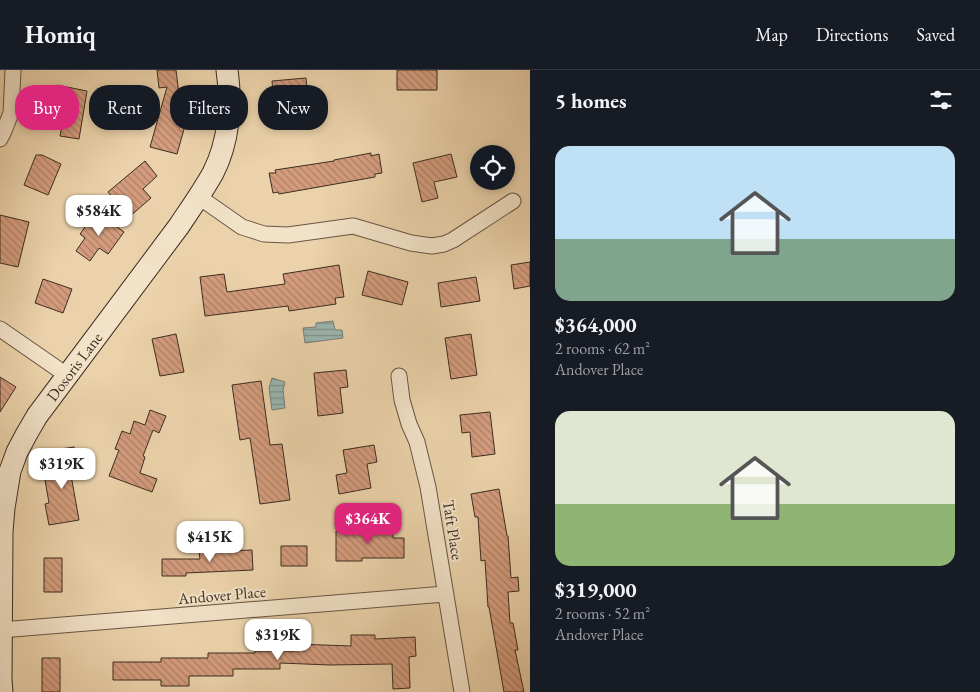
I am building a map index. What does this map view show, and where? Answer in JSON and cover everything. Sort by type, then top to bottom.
[{"type":"street","points":[[0,139],[11,113],[13,70]]},
{"type":"street","name":"Dosoris Lane","points":[[2,692],[2,532],[10,471],[17,452],[37,416],[179,226],[214,172],[226,139],[230,85],[227,70]]},
{"type":"street","points":[[199,197],[242,227],[264,234],[288,235],[353,226],[411,243],[432,246],[453,240],[513,201]]},
{"type":"street","points":[[0,329],[68,376]]},
{"type":"street","name":"Taft Place","points":[[399,376],[402,400],[428,487],[462,692]]},
{"type":"street","name":"Andover Place","points":[[1,630],[445,594]]},
{"type":"water","points":[[333,321],[335,330],[342,330],[343,338],[305,343],[303,328],[316,327],[316,323]]},
{"type":"water","points":[[272,378],[285,382],[283,390],[285,408],[272,410],[269,388]]},
{"type":"building","points":[[157,70],[176,70],[178,85],[170,85],[170,130],[184,130],[177,154],[150,147],[155,130],[160,130],[160,112],[167,87],[160,88]]},
{"type":"building","points":[[397,70],[437,70],[437,90],[397,90]]},
{"type":"building","points":[[306,78],[307,85],[272,85],[272,81]]},
{"type":"building","points":[[79,89],[87,91],[79,139],[60,136],[61,130],[79,130]]},
{"type":"building","points":[[371,153],[371,156],[379,154],[382,173],[375,174],[375,177],[279,194],[278,192],[273,193],[269,173],[276,173],[275,170]]},
{"type":"building","points":[[451,154],[457,177],[434,182],[438,198],[422,202],[413,163]]},
{"type":"building","points":[[36,155],[42,155],[61,164],[48,195],[24,185]]},
{"type":"building","points":[[145,161],[157,176],[143,189],[151,198],[129,217],[108,192]]},
{"type":"building","points":[[96,212],[124,232],[108,254],[99,248],[90,261],[76,251],[85,238],[80,234]]},
{"type":"building","points":[[0,215],[29,222],[18,267],[0,263]]},
{"type":"building","points":[[530,262],[530,286],[514,289],[511,265]]},
{"type":"building","points":[[339,265],[344,297],[335,298],[336,304],[289,311],[288,306],[205,316],[200,277],[224,274],[227,292],[285,284],[283,274]]},
{"type":"building","points":[[368,271],[408,282],[402,305],[362,295]]},
{"type":"building","points":[[476,277],[480,301],[441,307],[438,283]]},
{"type":"building","points":[[43,279],[72,289],[63,313],[35,303]]},
{"type":"building","points":[[176,334],[184,372],[160,376],[152,339]]},
{"type":"building","points":[[471,334],[477,375],[451,379],[445,338]]},
{"type":"building","points":[[346,370],[348,387],[340,388],[343,413],[318,416],[314,373]]},
{"type":"building","points":[[0,377],[16,387],[0,412]]},
{"type":"building","points":[[261,381],[270,445],[282,444],[290,500],[260,504],[250,438],[240,440],[232,385]]},
{"type":"building","points":[[150,410],[166,416],[159,433],[153,430],[143,456],[145,457],[140,473],[157,479],[152,492],[109,476],[119,450],[115,449],[122,431],[130,434],[134,421],[145,425]]},
{"type":"building","points":[[490,412],[495,454],[472,457],[470,432],[462,433],[460,415]]},
{"type":"building","points":[[374,445],[377,462],[367,464],[371,488],[339,494],[336,475],[347,473],[343,450]]},
{"type":"building","points":[[74,447],[77,463],[69,464],[79,520],[49,525],[45,504],[49,503],[45,480],[56,478],[55,471],[58,471],[54,450]]},
{"type":"building","points":[[499,489],[508,536],[511,578],[518,577],[519,591],[508,592],[510,623],[513,623],[518,650],[515,650],[524,692],[504,692],[488,607],[485,560],[481,561],[478,517],[475,517],[471,494]]},
{"type":"building","points":[[379,528],[393,528],[393,538],[404,538],[404,558],[362,558],[362,561],[336,561],[336,531],[379,531]]},
{"type":"building","points":[[281,546],[307,546],[307,566],[281,566]]},
{"type":"building","points":[[252,550],[253,570],[186,573],[186,576],[162,576],[162,559],[200,559],[199,552]]},
{"type":"building","points":[[44,558],[62,558],[62,592],[44,592]]},
{"type":"building","points":[[351,635],[375,635],[375,639],[415,637],[416,656],[409,657],[410,688],[393,689],[392,664],[330,665],[280,663],[280,669],[233,669],[233,676],[189,676],[189,686],[161,686],[161,680],[113,680],[113,662],[161,662],[161,658],[208,658],[208,653],[295,651],[295,644],[351,646]]},
{"type":"building","points":[[42,658],[60,658],[60,692],[42,692]]}]
